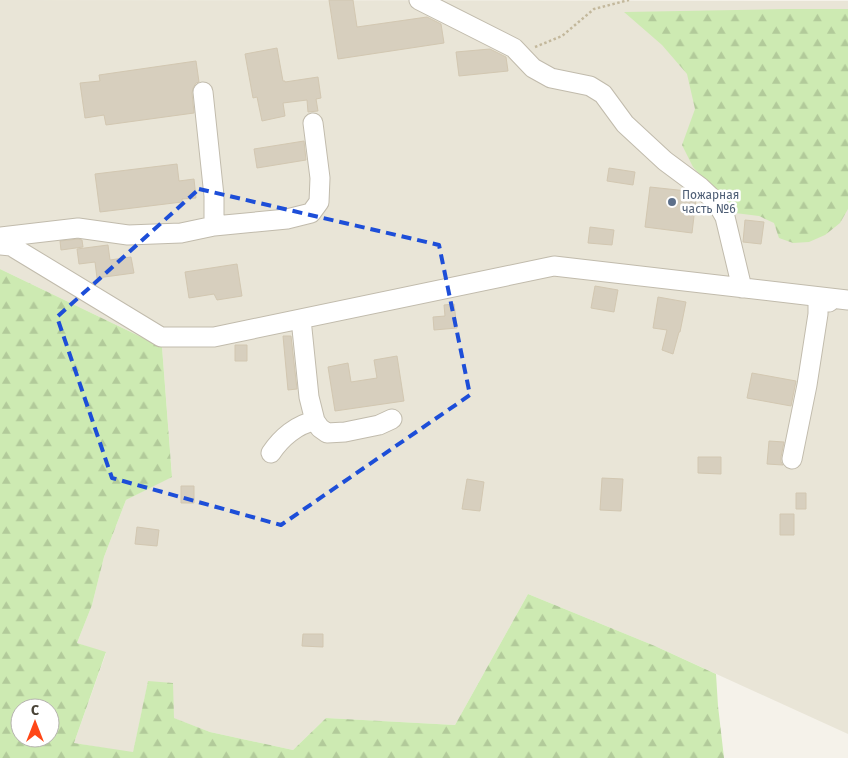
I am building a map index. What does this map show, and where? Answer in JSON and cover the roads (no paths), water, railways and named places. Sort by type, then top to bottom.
[{"type":"street","points":[[419,0],[514,48],[533,68],[552,78],[590,86],[603,94],[625,124],[665,161],[700,186],[717,203],[724,217],[742,288]]},
{"type":"street","points":[[203,92],[214,196],[214,226]]},
{"type":"street","points":[[0,236],[78,228],[128,235],[181,233],[214,226],[288,219],[311,214],[320,202],[320,178],[313,123]]},
{"type":"street","points":[[0,245],[11,246],[161,337],[214,337],[554,266],[848,300]]},
{"type":"street","points":[[818,297],[848,311]]},
{"type":"street","points":[[792,459],[807,385],[818,314],[818,297]]},
{"type":"street","points":[[301,319],[309,397],[315,421],[320,428],[327,433],[334,433],[379,425],[392,419]]},
{"type":"street","points":[[271,453],[276,444],[297,427],[315,421]]},
{"type":"place","name":"Пожарная часть №6","points":[[672,202]]}]
